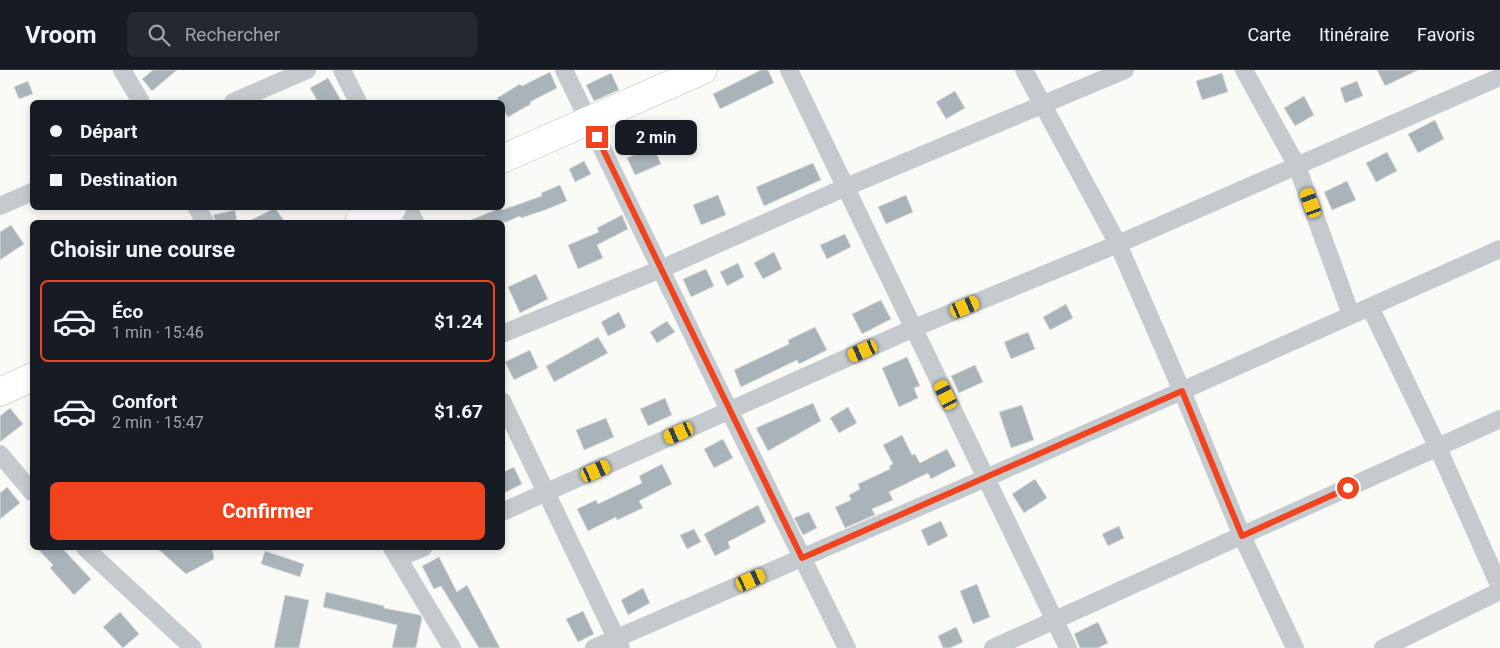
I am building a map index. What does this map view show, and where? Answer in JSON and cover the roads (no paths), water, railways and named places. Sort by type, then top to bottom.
[{"type":"main road","points":[[505,158],[703,70]]},
{"type":"main road","points":[[364,220],[387,210]]},
{"type":"main road","points":[[0,392],[30,378]]},
{"type":"street","points":[[122,70],[140,100]]},
{"type":"street","points":[[238,100],[307,70]]},
{"type":"street","points":[[342,70],[357,100]]},
{"type":"street","points":[[564,70],[847,648]]},
{"type":"street","points":[[789,70],[1068,648]]},
{"type":"street","points":[[1024,70],[1118,244],[1242,536],[1295,648]]},
{"type":"street","points":[[505,333],[661,270],[846,187],[1126,70]]},
{"type":"street","points":[[1244,70],[1297,166],[1351,315]]},
{"type":"street","points":[[505,511],[914,328],[1118,244],[1500,77]]},
{"type":"street","points":[[1,204],[30,193]]},
{"type":"street","points":[[594,648],[619,643],[802,558],[1500,249]]},
{"type":"street","points":[[1370,307],[1438,448],[1500,589],[1383,648]]},
{"type":"street","points":[[505,407],[619,643]]},
{"type":"street","points":[[994,648],[1500,420]]},
{"type":"street","points":[[0,454],[30,490]]},
{"type":"street","points":[[87,550],[193,648]]},
{"type":"street","points":[[412,550],[395,553],[452,648]]}]
